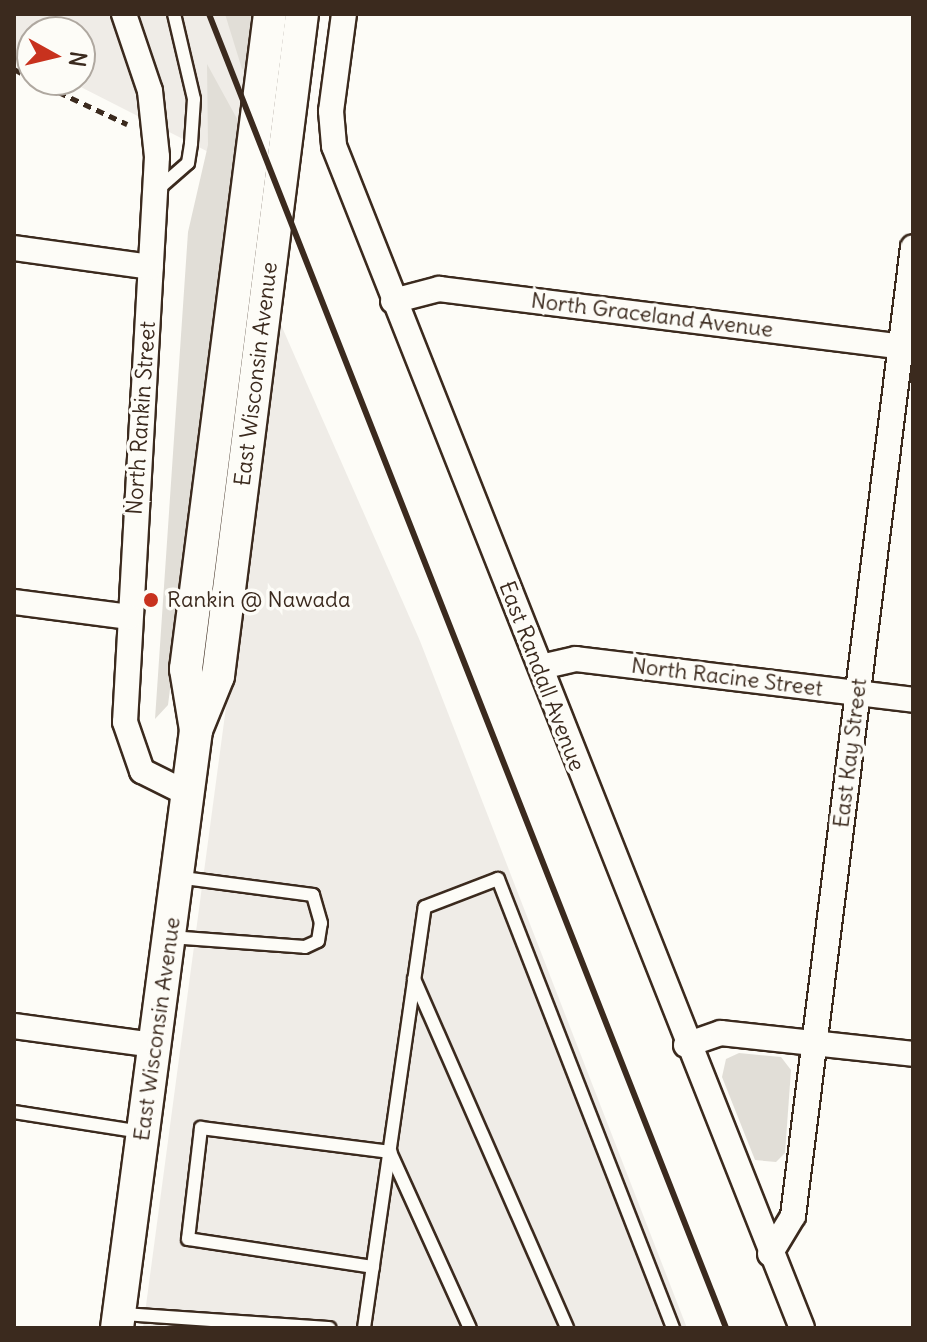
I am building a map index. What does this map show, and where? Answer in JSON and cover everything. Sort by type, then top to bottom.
[{"type":"main road","name":"East Wisconsin Avenue","points":[[196,730],[186,669],[270,14]]},
{"type":"main road","name":"East Wisconsin Avenue","points":[[118,1321],[196,730],[218,676],[302,14]]},
{"type":"street","name":"North Rankin Street","points":[[124,14],[150,91],[156,191],[129,617],[129,745],[142,771],[188,794]]},
{"type":"street","name":"East Randall Avenue","points":[[344,14],[331,111],[334,146],[393,301],[541,667],[686,1045],[802,1328]]},
{"type":"street","name":"East Kay Street","points":[[770,1254],[793,1216],[858,693],[907,347],[913,247]]},
{"type":"street","points":[[14,248],[151,267]]},
{"type":"street","name":"North Graceland Avenue","points":[[393,301],[439,289],[907,347]]},
{"type":"street","points":[[14,602],[129,617]]},
{"type":"street","name":"North Racine Street","points":[[541,667],[576,659],[913,700]]},
{"type":"street","points":[[14,1026],[155,1045]]},
{"type":"street","points":[[686,1045],[721,1033],[913,1054]]},
{"type":"lane","points":[[156,191],[181,173],[191,143],[194,99],[174,14]]},
{"type":"lane","points":[[169,937],[305,947],[318,941],[321,923],[313,895],[177,877]]},
{"type":"lane","points":[[364,1328],[425,907],[498,879],[673,1328]]},
{"type":"lane","points":[[414,979],[567,1328]]},
{"type":"lane","points":[[14,1112],[143,1133]]},
{"type":"lane","points":[[373,1267],[188,1239],[201,1128],[390,1152]]},
{"type":"lane","points":[[390,1152],[470,1328]]},
{"type":"lane","points":[[118,1321],[330,1328]]},
{"type":"path","points":[[67,96],[127,124]]},
{"type":"shaded area","points":[[14,14],[255,14],[236,166],[96,95],[96,16],[16,16],[14,53]]},
{"type":"shaded area","points":[[225,14],[255,14],[248,67],[242,69]]},
{"type":"shaded area","points":[[207,64],[241,126],[168,705],[155,719],[188,232],[208,145]]},
{"type":"shaded area","points":[[278,318],[420,641],[687,1328],[143,1328]]},
{"type":"shaded area","points":[[739,1053],[781,1057],[791,1070],[785,1153],[776,1162],[755,1160],[722,1077],[726,1059]]},
{"type":"railway","points":[[209,14],[726,1328]]},
{"type":"place","name":"Rankin @ Nawada","points":[[151,600]]}]
